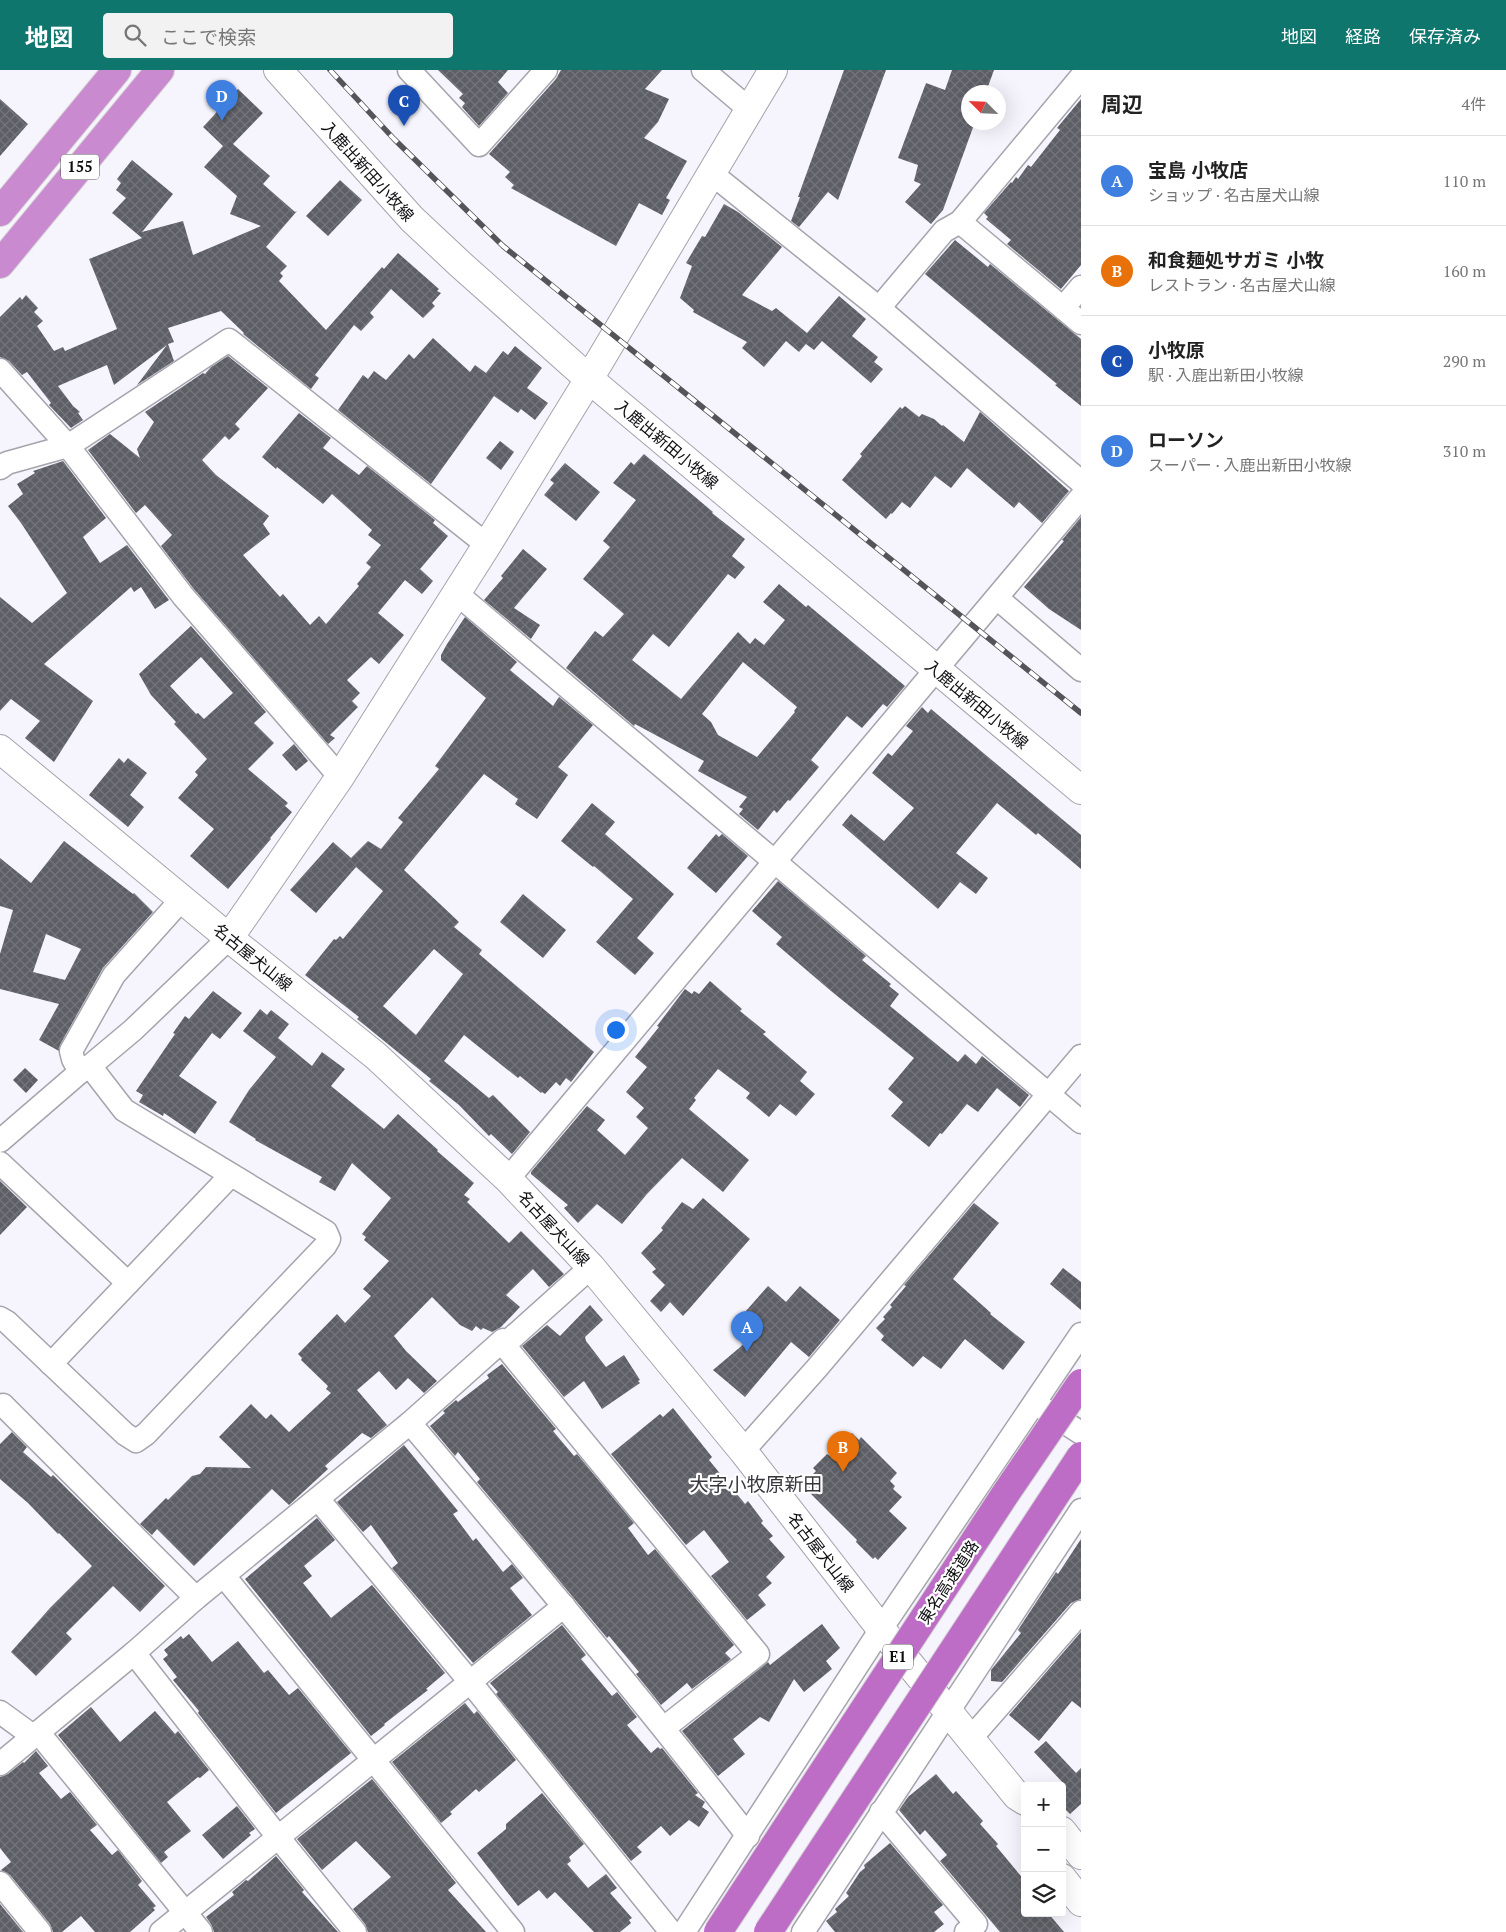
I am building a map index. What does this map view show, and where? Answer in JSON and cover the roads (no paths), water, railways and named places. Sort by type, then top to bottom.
[{"type":"highway","name":"155","points":[[0,212],[117,70]]},
{"type":"highway","name":"155","points":[[0,264],[160,70]]},
{"type":"highway","name":"東名高速道路","points":[[718,1932],[1006,1493],[1081,1383]]},
{"type":"highway","name":"E1","points":[[768,1932],[1081,1456]]},
{"type":"main road","name":"入鹿出新田小牧線","points":[[278,70],[412,219],[460,264],[589,379],[1081,790]]},
{"type":"main road","points":[[229,938],[340,777],[487,545],[589,379],[773,70]]},
{"type":"main road","name":"名古屋犬山線","points":[[0,749],[229,938],[376,1056],[508,1179],[591,1267],[743,1451],[881,1629],[971,1738],[1021,1805]]},
{"type":"main road","points":[[1066,1836],[1081,1855]]},
{"type":"main road","points":[[1066,1883],[1081,1902]]},
{"type":"street","points":[[409,70],[479,145],[546,70]]},
{"type":"street","points":[[704,70],[750,109]]},
{"type":"street","points":[[879,308],[944,231],[960,222],[1081,77]]},
{"type":"street","points":[[711,172],[879,308],[1081,482]]},
{"type":"street","points":[[960,222],[1081,323]]},
{"type":"street","points":[[1063,308],[1081,287]]},
{"type":"street","points":[[0,468],[7,463],[68,446],[229,340],[487,545]]},
{"type":"street","points":[[0,370],[68,446],[183,596],[340,777]]},
{"type":"street","points":[[508,1179],[1081,497]]},
{"type":"street","points":[[456,593],[1081,1122]]},
{"type":"street","points":[[997,598],[1081,670]]},
{"type":"street","points":[[0,1318],[7,1322],[125,1434],[136,1441],[146,1434],[325,1246],[329,1239],[326,1232],[124,1110],[85,1069],[72,1059],[72,1051],[114,974],[182,899]]},
{"type":"street","points":[[0,1141],[133,1030],[229,938]]},
{"type":"street","points":[[743,1451],[830,1353],[1081,1056]]},
{"type":"street","points":[[0,1163],[128,1283]]},
{"type":"street","points":[[51,1364],[231,1175]]},
{"type":"street","points":[[504,1345],[591,1267]]},
{"type":"street","points":[[684,1932],[881,1629],[1081,1334]]},
{"type":"street","points":[[0,1764],[134,1653],[196,1598],[410,1423],[503,1340],[504,1345],[758,1654],[664,1728]]},
{"type":"street","points":[[1035,1403],[1081,1433]]},
{"type":"street","points":[[3,1405],[196,1598]]},
{"type":"street","points":[[410,1423],[664,1728],[748,1836]]},
{"type":"street","points":[[318,1499],[471,1683],[671,1932]]},
{"type":"street","points":[[803,1932],[1081,1510]]},
{"type":"street","points":[[224,1576],[513,1932]]},
{"type":"street","points":[[161,1932],[564,1606]]},
{"type":"street","points":[[971,1738],[1081,1612]]},
{"type":"street","points":[[134,1653],[278,1837],[356,1932]]},
{"type":"street","points":[[0,1712],[36,1734],[201,1932]]},
{"type":"street","points":[[881,1812],[976,1924],[966,1932]]},
{"type":"street","points":[[0,1884],[40,1932]]},
{"type":"railway","points":[[330,70],[394,139],[503,246],[1081,713]]},
{"type":"place","name":"ローソン","points":[[222,121]]},
{"type":"place","name":"小牧原","points":[[404,126]]},
{"type":"place","name":"宝島 小牧店","points":[[747,1352]]},
{"type":"place","name":"和食麺処サガミ 小牧","points":[[843,1472]]},
{"type":"district","name":"大字小牧原新田","points":[[756,1484]]}]
